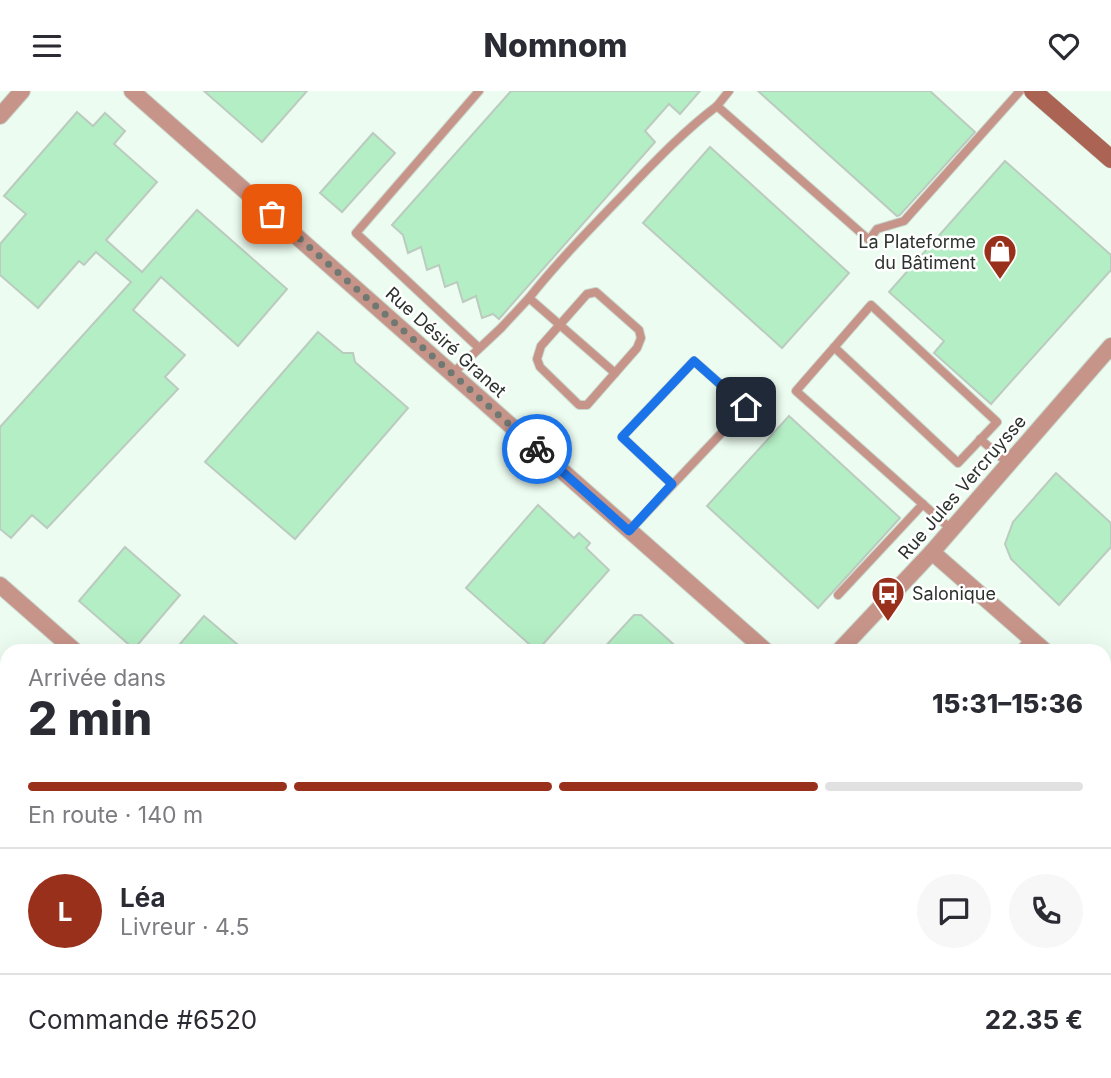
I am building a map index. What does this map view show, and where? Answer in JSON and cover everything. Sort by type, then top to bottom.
[{"type":"main road","points":[[1033,91],[1111,159]]},
{"type":"street","points":[[0,116],[22,91]]},
{"type":"street","name":"Rue Désiré Granet","points":[[132,91],[758,644]]},
{"type":"street","name":"Rue Jules Vercruysse","points":[[846,644],[952,530],[1111,346]]},
{"type":"street","points":[[932,552],[1024,644]]},
{"type":"street","points":[[0,585],[67,644]]},
{"type":"lane","points":[[478,347],[356,233],[479,91]]},
{"type":"lane","points":[[453,373],[501,328],[552,269],[665,151],[718,106],[729,91]]},
{"type":"lane","points":[[718,106],[869,240],[877,229],[904,221],[1020,91]]},
{"type":"lane","points":[[597,292],[639,330],[642,338],[638,348],[615,373],[587,405],[579,405],[540,367],[537,359],[541,346],[587,294],[597,292]]},
{"type":"lane","points":[[529,297],[615,373]]},
{"type":"lane","points":[[834,347],[958,463],[997,422],[871,305],[834,347],[796,391],[952,530]]},
{"type":"lane","points":[[629,531],[746,407],[694,361],[622,437],[672,484]]},
{"type":"lane","points":[[981,439],[1009,464]]},
{"type":"lane","points":[[838,595],[923,504]]},
{"type":"building","points":[[204,91],[307,91],[262,142]]},
{"type":"building","points":[[511,91],[700,91],[680,114],[669,104],[645,131],[655,142],[499,319],[493,314],[482,318],[476,296],[463,302],[457,282],[445,287],[439,265],[427,270],[421,247],[408,253],[403,235],[392,225]]},
{"type":"building","points":[[758,91],[930,91],[975,132],[897,216]]},
{"type":"building","points":[[77,112],[93,126],[105,113],[125,131],[114,144],[157,182],[106,240],[142,272],[197,210],[287,289],[238,346],[161,277],[133,310],[185,355],[165,377],[178,389],[47,528],[32,515],[11,538],[0,529],[0,427],[131,282],[96,252],[84,265],[79,261],[38,308],[0,275],[0,244],[26,214],[4,196]]},
{"type":"building","points":[[373,133],[395,153],[342,212],[320,193]]},
{"type":"building","points":[[710,147],[849,273],[782,348],[643,223]]},
{"type":"building","name":"La Plateforme du Bâtiment","points":[[1005,161],[1111,255],[1111,270],[991,404],[934,353],[944,341],[889,292]]},
{"type":"building","points":[[318,332],[343,353],[353,353],[355,362],[408,408],[295,539],[205,462]]},
{"type":"building","points":[[789,416],[900,518],[818,608],[707,506]]},
{"type":"building","points":[[1056,473],[1111,523],[1111,547],[1059,605],[1011,559],[1005,544],[1013,522]]},
{"type":"building","points":[[538,505],[574,538],[579,533],[590,543],[586,548],[609,570],[543,644],[529,644],[466,588]]},
{"type":"building","points":[[125,547],[180,595],[138,644],[128,644],[79,601]]},
{"type":"building","points":[[634,615],[641,615],[673,644],[607,644]]},
{"type":"building","points":[[204,616],[237,644],[180,644]]},
{"type":"way so far","points":[[272,214],[537,449]]},
{"type":"place","name":"La Plateforme du Bâtiment","points":[[1000,281]]},
{"type":"place","name":"Salonique","points":[[888,623]]},
{"type":"route","points":[[537,449],[629,531],[672,484],[622,437],[694,361],[746,407]]}]
